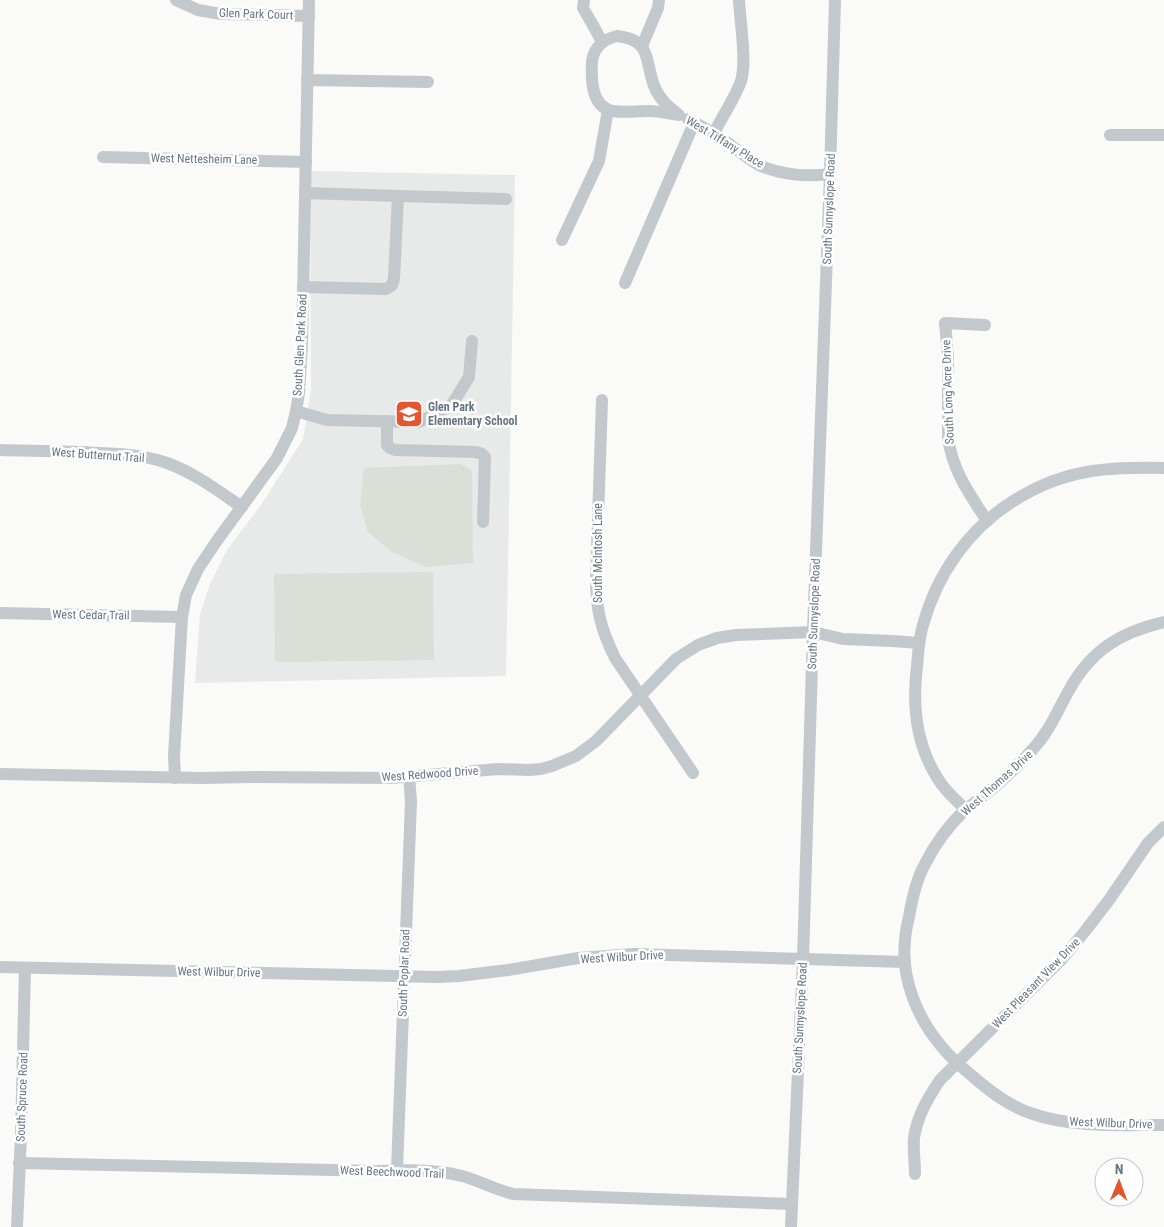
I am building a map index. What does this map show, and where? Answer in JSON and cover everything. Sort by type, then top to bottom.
[{"type":"street","name":"Glen Park Court","points":[[176,0],[198,10],[221,14],[309,16]]},
{"type":"street","name":"South Glen Park Road","points":[[175,778],[174,756],[182,617],[186,596],[198,569],[277,458],[292,428],[296,411],[299,393],[304,287],[309,0]]},
{"type":"street","points":[[584,0],[583,8],[602,42]]},
{"type":"street","points":[[562,240],[599,160],[608,110],[598,102],[594,95],[592,86],[593,54],[602,42],[610,37],[626,37],[635,40],[642,46],[658,8],[659,0]]},
{"type":"street","points":[[714,133],[741,81],[743,63],[739,0]]},
{"type":"street","name":"South Sunnyslope Road","points":[[791,1227],[835,0]]},
{"type":"street","name":"West Tiffany Place","points":[[642,46],[657,92],[666,104],[679,115],[714,133],[758,164],[776,171],[818,175],[830,174]]},
{"type":"street","points":[[307,80],[428,82]]},
{"type":"street","name":"West Tiffany Place","points":[[608,110],[647,111],[679,115]]},
{"type":"street","points":[[625,283],[694,123]]},
{"type":"street","points":[[1110,135],[1164,136]]},
{"type":"street","name":"West Nettesheim Lane","points":[[103,157],[306,162]]},
{"type":"street","points":[[305,193],[506,199]]},
{"type":"street","points":[[304,287],[386,289],[392,285],[394,279],[398,196]]},
{"type":"street","name":"South Long Acre Drive","points":[[985,325],[945,323],[948,356],[948,438],[950,449],[964,487],[988,521]]},
{"type":"street","points":[[296,411],[327,420],[419,422],[451,406],[468,377],[472,341]]},
{"type":"street","name":"South McIntosh Lane","points":[[602,400],[596,578],[598,615],[605,638],[615,658],[693,773]]},
{"type":"street","points":[[387,422],[387,445],[395,450],[476,452],[485,457],[483,522]]},
{"type":"street","name":"West Butternut Trail","points":[[0,450],[126,454],[150,458],[166,462],[186,471],[242,507]]},
{"type":"street","points":[[966,810],[947,792],[938,780],[926,756],[918,730],[915,708],[915,683],[922,626],[939,583],[955,556],[977,530],[1013,501],[1030,491],[1057,479],[1082,472],[1134,467],[1164,468]]},
{"type":"street","name":"West Cedar Trail","points":[[0,613],[182,617]]},
{"type":"street","name":"West Thomas Drive","points":[[905,962],[904,941],[917,882],[924,865],[950,826],[1018,766],[1034,748],[1049,729],[1077,676],[1094,657],[1106,646],[1124,635],[1144,626],[1164,622]]},
{"type":"street","name":"West Redwood Drive","points":[[0,774],[175,778],[392,778],[498,769],[541,769],[576,756],[584,751],[676,659],[698,645],[716,638],[736,635],[813,632],[843,639],[893,640],[919,643]]},
{"type":"street","name":"South Poplar Road","points":[[397,1170],[411,801],[408,776]]},
{"type":"street","name":"West Pleasant View Drive","points":[[915,1174],[914,1138],[919,1118],[928,1098],[940,1080],[1062,958],[1109,900],[1148,843],[1164,827]]},
{"type":"street","name":"West Wilbur Drive","points":[[0,967],[404,977],[459,976],[578,958],[634,954],[905,962],[914,1001],[932,1035],[957,1063],[987,1089],[1008,1102],[1052,1120],[1080,1124],[1164,1125]]},
{"type":"street","name":"South Spruce Road","points":[[17,1227],[25,968]]},
{"type":"street","name":"West Beechwood Trail","points":[[19,1163],[444,1172],[472,1179],[499,1191],[513,1194],[792,1204]]},
{"type":"shaded area","name":"Glen Park Elementary School","points":[[310,171],[515,175],[506,676],[195,683],[200,614],[210,584],[227,550],[261,505],[303,439],[311,389]]},
{"type":"shaded area","points":[[461,464],[472,471],[473,563],[426,567],[392,552],[368,532],[360,505],[364,468]]},
{"type":"shaded area","points":[[433,572],[434,660],[275,662],[274,574]]},
{"type":"place","name":"Glen Park Elementary School","points":[[409,414]]}]
